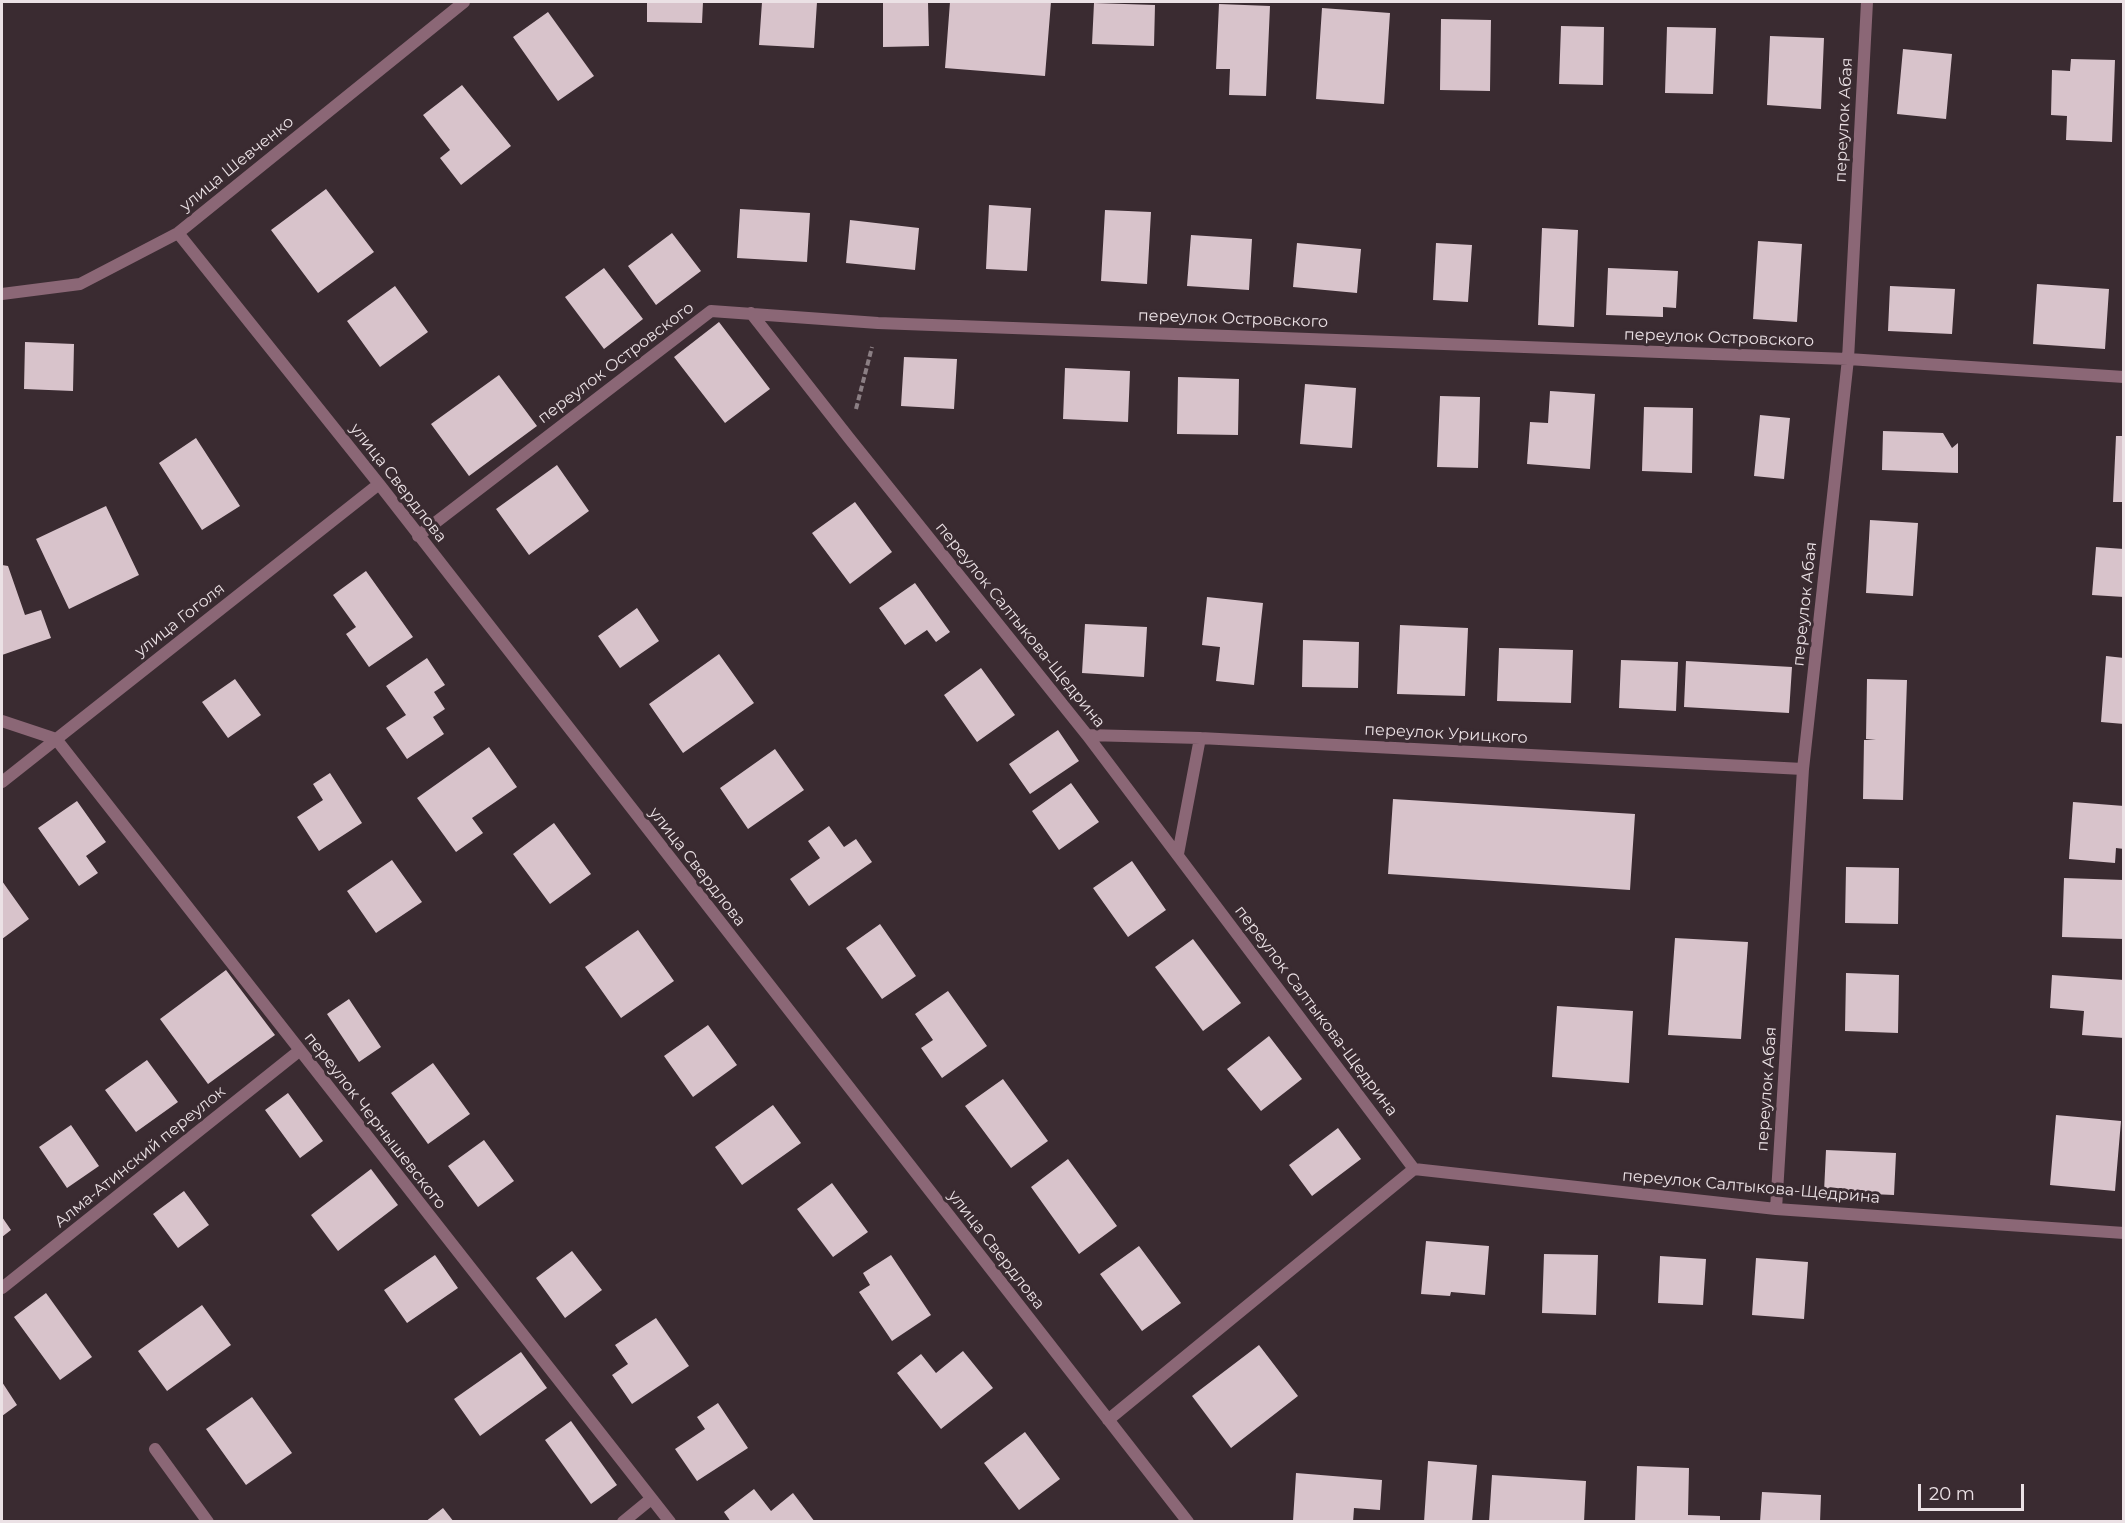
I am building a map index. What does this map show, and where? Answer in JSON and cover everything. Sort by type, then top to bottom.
[{"type":"lane","name":"улица Шевченко","points":[[2,294],[81,284],[178,233],[464,2]]},
{"type":"lane","name":"переулок Абая","points":[[1776,1209],[1803,769],[1848,359],[1867,2]]},
{"type":"lane","name":"улица Свердлова","points":[[178,233],[379,484],[1188,1521]]},
{"type":"lane","name":"переулок Островского","points":[[418,536],[711,311],[878,323],[1848,359],[2124,377]]},
{"type":"lane","name":"переулок Салтыкова-Щедрина","points":[[751,313],[1087,735],[1414,1169],[1776,1209],[2124,1233]]},
{"type":"lane","name":"улица Гоголя","points":[[2,782],[379,484]]},
{"type":"lane","points":[[2,722],[56,739]]},
{"type":"lane","name":"переулок Урицкого","points":[[1087,735],[1200,738],[1803,769]]},
{"type":"lane","points":[[1178,854],[1200,738]]},
{"type":"lane","name":"переулок Чернышевского","points":[[56,739],[670,1521]]},
{"type":"lane","name":"Алма-Атинский переулок","points":[[2,1288],[299,1051]]},
{"type":"lane","points":[[1108,1420],[1414,1169]]},
{"type":"lane","points":[[154,1449],[208,1521]]},
{"type":"lane","points":[[623,1521],[651,1499]]},
{"type":"path","points":[[849,438],[878,323]]},
{"type":"building","points":[[647,2],[703,2],[702,23],[647,22]]},
{"type":"building","points":[[762,2],[817,2],[814,48],[759,45]]},
{"type":"building","points":[[883,2],[928,2],[929,46],[883,47]]},
{"type":"building","points":[[950,2],[1051,2],[1045,76],[945,68]]},
{"type":"building","points":[[1094,3],[1155,5],[1154,46],[1092,44]]},
{"type":"building","points":[[1219,4],[1270,6],[1266,96],[1229,95],[1230,69],[1216,69]]},
{"type":"building","points":[[1322,8],[1390,13],[1384,104],[1316,99]]},
{"type":"building","points":[[548,12],[594,76],[558,101],[513,37]]},
{"type":"building","points":[[1441,19],[1491,20],[1490,91],[1440,90]]},
{"type":"building","points":[[1561,26],[1604,27],[1603,85],[1559,84]]},
{"type":"building","points":[[1667,27],[1716,28],[1713,94],[1665,93]]},
{"type":"building","points":[[1770,36],[1824,38],[1821,109],[1767,105]]},
{"type":"building","points":[[1903,49],[1952,54],[1946,119],[1897,114]]},
{"type":"building","points":[[2071,59],[2115,60],[2112,142],[2066,140],[2067,116],[2051,115],[2052,70],[2070,71]]},
{"type":"building","points":[[462,85],[511,146],[461,185],[440,158],[450,150],[423,115]]},
{"type":"building","points":[[326,189],[374,252],[318,293],[271,230]]},
{"type":"building","points":[[989,205],[1031,208],[1027,271],[986,269]]},
{"type":"building","points":[[740,209],[810,213],[807,262],[737,258]]},
{"type":"building","points":[[1105,210],[1151,212],[1147,284],[1101,281]]},
{"type":"building","points":[[850,220],[919,228],[915,270],[846,263]]},
{"type":"building","points":[[1542,228],[1578,230],[1574,327],[1538,325]]},
{"type":"building","points":[[672,233],[701,271],[656,305],[628,266]]},
{"type":"building","points":[[1191,235],[1252,239],[1249,290],[1187,286]]},
{"type":"building","points":[[1758,241],[1802,244],[1797,322],[1753,319]]},
{"type":"building","points":[[1297,243],[1361,249],[1357,293],[1293,287]]},
{"type":"building","points":[[1436,243],[1472,245],[1468,302],[1433,300]]},
{"type":"building","points":[[604,268],[643,319],[604,349],[565,297]]},
{"type":"building","points":[[1608,268],[1678,271],[1676,308],[1663,307],[1663,317],[1606,315]]},
{"type":"building","points":[[2037,284],[2109,289],[2105,349],[2033,344]]},
{"type":"building","points":[[395,286],[428,332],[380,367],[347,321]]},
{"type":"building","points":[[1890,286],[1955,289],[1952,334],[1888,331]]},
{"type":"building","points":[[719,322],[770,389],[725,423],[674,357]]},
{"type":"building","points":[[25,342],[74,344],[73,391],[24,389]]},
{"type":"building","points":[[904,357],[957,359],[954,409],[901,406]]},
{"type":"building","points":[[1065,368],[1130,371],[1128,422],[1063,419]]},
{"type":"building","points":[[499,375],[537,426],[469,476],[431,424]]},
{"type":"building","points":[[1178,377],[1239,379],[1238,435],[1177,434]]},
{"type":"building","points":[[1305,384],[1356,388],[1352,448],[1300,444]]},
{"type":"building","points":[[1550,391],[1595,394],[1590,469],[1527,464],[1530,422],[1548,423]]},
{"type":"building","points":[[1440,396],[1480,397],[1478,468],[1437,467]]},
{"type":"building","points":[[1644,407],[1693,408],[1692,473],[1642,471]]},
{"type":"building","points":[[1760,415],[1790,418],[1784,479],[1754,476]]},
{"type":"building","points":[[1883,431],[1943,433],[1952,448],[1958,443],[1958,473],[1882,470]]},
{"type":"building","points":[[2116,436],[2124,436],[2124,502],[2113,502]]},
{"type":"building","points":[[196,438],[240,506],[202,530],[159,463]]},
{"type":"building","points":[[557,465],[589,511],[529,555],[496,509]]},
{"type":"building","points":[[855,502],[892,552],[850,584],[812,533]]},
{"type":"building","points":[[106,506],[139,575],[69,609],[36,539]]},
{"type":"building","points":[[1870,520],[1918,523],[1913,596],[1866,593]]},
{"type":"building","points":[[2096,547],[2124,549],[2124,597],[2092,595]]},
{"type":"building","points":[[2,565],[8,566],[25,615],[41,610],[51,638],[2,655]]},
{"type":"building","points":[[366,571],[413,637],[369,667],[346,634],[356,627],[333,595]]},
{"type":"building","points":[[915,583],[950,632],[936,642],[927,630],[905,645],[879,608]]},
{"type":"building","points":[[1207,597],[1263,603],[1254,685],[1216,681],[1220,647],[1202,645]]},
{"type":"building","points":[[637,608],[659,641],[620,668],[598,636]]},
{"type":"building","points":[[1085,624],[1147,627],[1144,677],[1082,673]]},
{"type":"building","points":[[1400,625],[1468,628],[1465,696],[1397,694]]},
{"type":"building","points":[[1303,640],[1359,642],[1358,688],[1302,687]]},
{"type":"building","points":[[1499,648],[1573,650],[1571,703],[1497,701]]},
{"type":"building","points":[[719,654],[754,703],[683,753],[649,704]]},
{"type":"building","points":[[2106,656],[2124,658],[2124,724],[2101,722]]},
{"type":"building","points":[[427,658],[445,685],[434,692],[445,709],[433,717],[444,734],[407,759],[386,728],[406,715],[386,686]]},
{"type":"building","points":[[1621,660],[1678,662],[1676,711],[1619,708]]},
{"type":"building","points":[[1686,661],[1792,667],[1789,713],[1684,707]]},
{"type":"building","points":[[981,668],[1015,715],[977,742],[944,695]]},
{"type":"building","points":[[235,679],[261,715],[228,738],[202,702]]},
{"type":"building","points":[[1867,679],[1907,680],[1903,800],[1863,799],[1864,740],[1876,740],[1866,739]]},
{"type":"building","points":[[1058,730],[1079,761],[1030,794],[1009,764]]},
{"type":"building","points":[[489,747],[517,787],[472,818],[483,833],[456,852],[417,798]]},
{"type":"building","points":[[775,749],[804,790],[748,829],[720,788]]},
{"type":"building","points":[[330,773],[362,823],[319,851],[297,817],[323,800],[313,784]]},
{"type":"building","points":[[1071,783],[1099,822],[1059,850],[1032,811]]},
{"type":"building","points":[[1393,799],[1635,814],[1630,890],[1388,874]]},
{"type":"building","points":[[77,801],[106,842],[86,856],[98,873],[79,886],[38,828]]},
{"type":"building","points":[[2073,802],[2124,806],[2124,849],[2116,848],[2115,863],[2069,859]]},
{"type":"building","points":[[554,823],[591,874],[550,904],[513,854]]},
{"type":"building","points":[[829,826],[844,847],[856,839],[872,862],[809,906],[790,879],[820,858],[808,841]]},
{"type":"building","points":[[392,860],[422,902],[376,933],[347,891]]},
{"type":"building","points":[[1132,861],[1166,910],[1128,937],[1093,888]]},
{"type":"building","points":[[1846,867],[1899,868],[1898,924],[1845,923]]},
{"type":"building","points":[[2064,878],[2124,880],[2124,939],[2062,937]]},
{"type":"building","points":[[2,881],[29,919],[2,939]]},
{"type":"building","points":[[880,924],[916,976],[882,999],[846,948]]},
{"type":"building","points":[[638,930],[674,981],[621,1018],[585,967]]},
{"type":"building","points":[[1675,938],[1748,942],[1741,1039],[1668,1035]]},
{"type":"building","points":[[1193,939],[1241,1003],[1203,1031],[1155,967]]},
{"type":"building","points":[[226,970],[275,1035],[208,1084],[160,1019]]},
{"type":"building","points":[[1846,973],[1899,975],[1898,1033],[1845,1031]]},
{"type":"building","points":[[2052,975],[2124,980],[2124,1038],[2082,1035],[2084,1011],[2050,1008]]},
{"type":"building","points":[[948,991],[987,1046],[942,1078],[921,1048],[933,1040],[915,1014]]},
{"type":"building","points":[[349,999],[381,1047],[359,1062],[327,1014]]},
{"type":"building","points":[[1557,1006],[1633,1011],[1629,1083],[1552,1077]]},
{"type":"building","points":[[708,1025],[737,1065],[693,1097],[664,1056]]},
{"type":"building","points":[[1269,1036],[1302,1079],[1261,1111],[1227,1069]]},
{"type":"building","points":[[147,1060],[178,1102],[136,1132],[105,1090]]},
{"type":"building","points":[[433,1063],[470,1114],[428,1144],[391,1093]]},
{"type":"building","points":[[1003,1079],[1048,1141],[1011,1168],[965,1106]]},
{"type":"building","points":[[288,1093],[323,1141],[300,1158],[265,1110]]},
{"type":"building","points":[[773,1105],[801,1143],[742,1185],[715,1147]]},
{"type":"building","points":[[2056,1115],[2121,1121],[2115,1191],[2050,1185]]},
{"type":"building","points":[[71,1125],[99,1166],[67,1188],[39,1147]]},
{"type":"building","points":[[1338,1128],[1361,1159],[1312,1196],[1289,1165]]},
{"type":"building","points":[[484,1140],[514,1181],[478,1207],[448,1166]]},
{"type":"building","points":[[1826,1150],[1896,1153],[1894,1195],[1824,1192]]},
{"type":"building","points":[[1068,1159],[1117,1226],[1079,1254],[1031,1187]]},
{"type":"building","points":[[371,1169],[398,1205],[338,1251],[311,1215]]},
{"type":"building","points":[[832,1183],[868,1232],[833,1257],[797,1209]]},
{"type":"building","points":[[184,1191],[209,1225],[178,1248],[153,1214]]},
{"type":"building","points":[[2,1217],[11,1230],[2,1237]]},
{"type":"building","points":[[1426,1241],[1489,1246],[1485,1295],[1451,1292],[1450,1296],[1421,1294]]},
{"type":"building","points":[[1139,1246],[1181,1303],[1142,1331],[1100,1274]]},
{"type":"building","points":[[572,1251],[602,1290],[565,1318],[536,1278]]},
{"type":"building","points":[[1544,1254],[1598,1255],[1596,1315],[1542,1313]]},
{"type":"building","points":[[435,1255],[458,1288],[407,1323],[384,1290]]},
{"type":"building","points":[[891,1255],[931,1315],[892,1341],[859,1292],[870,1285],[863,1273]]},
{"type":"building","points":[[1660,1256],[1706,1259],[1703,1305],[1658,1303]]},
{"type":"building","points":[[1756,1258],[1808,1262],[1804,1319],[1752,1315]]},
{"type":"building","points":[[46,1293],[92,1357],[60,1380],[14,1317]]},
{"type":"building","points":[[202,1305],[231,1345],[167,1391],[138,1351]]},
{"type":"building","points":[[656,1318],[689,1366],[632,1404],[612,1375],[628,1364],[615,1345]]},
{"type":"building","points":[[1259,1345],[1298,1396],[1231,1448],[1192,1396]]},
{"type":"building","points":[[963,1351],[993,1388],[941,1429],[897,1373],[921,1354],[936,1373]]},
{"type":"building","points":[[521,1352],[547,1388],[480,1436],[454,1399]]},
{"type":"building","points":[[2,1382],[17,1405],[2,1416]]},
{"type":"building","points":[[252,1397],[292,1453],[246,1485],[206,1429]]},
{"type":"building","points":[[718,1403],[748,1448],[697,1481],[675,1449],[705,1429],[697,1417]]},
{"type":"building","points":[[571,1421],[617,1485],[591,1504],[545,1440]]},
{"type":"building","points":[[1025,1432],[1060,1479],[1019,1510],[984,1463]]},
{"type":"building","points":[[1428,1461],[1477,1465],[1472,1522],[1424,1522]]},
{"type":"building","points":[[1637,1466],[1689,1468],[1688,1515],[1720,1516],[1720,1522],[1635,1522]]},
{"type":"building","points":[[1296,1473],[1382,1480],[1380,1510],[1354,1508],[1353,1522],[1293,1521]]},
{"type":"building","points":[[1492,1475],[1586,1481],[1584,1522],[1489,1522]]},
{"type":"building","points":[[754,1489],[771,1511],[793,1493],[815,1522],[731,1522],[724,1512]]},
{"type":"building","points":[[1762,1492],[1821,1495],[1820,1522],[1760,1522]]},
{"type":"building","points":[[443,1508],[454,1522],[425,1522]]}]
